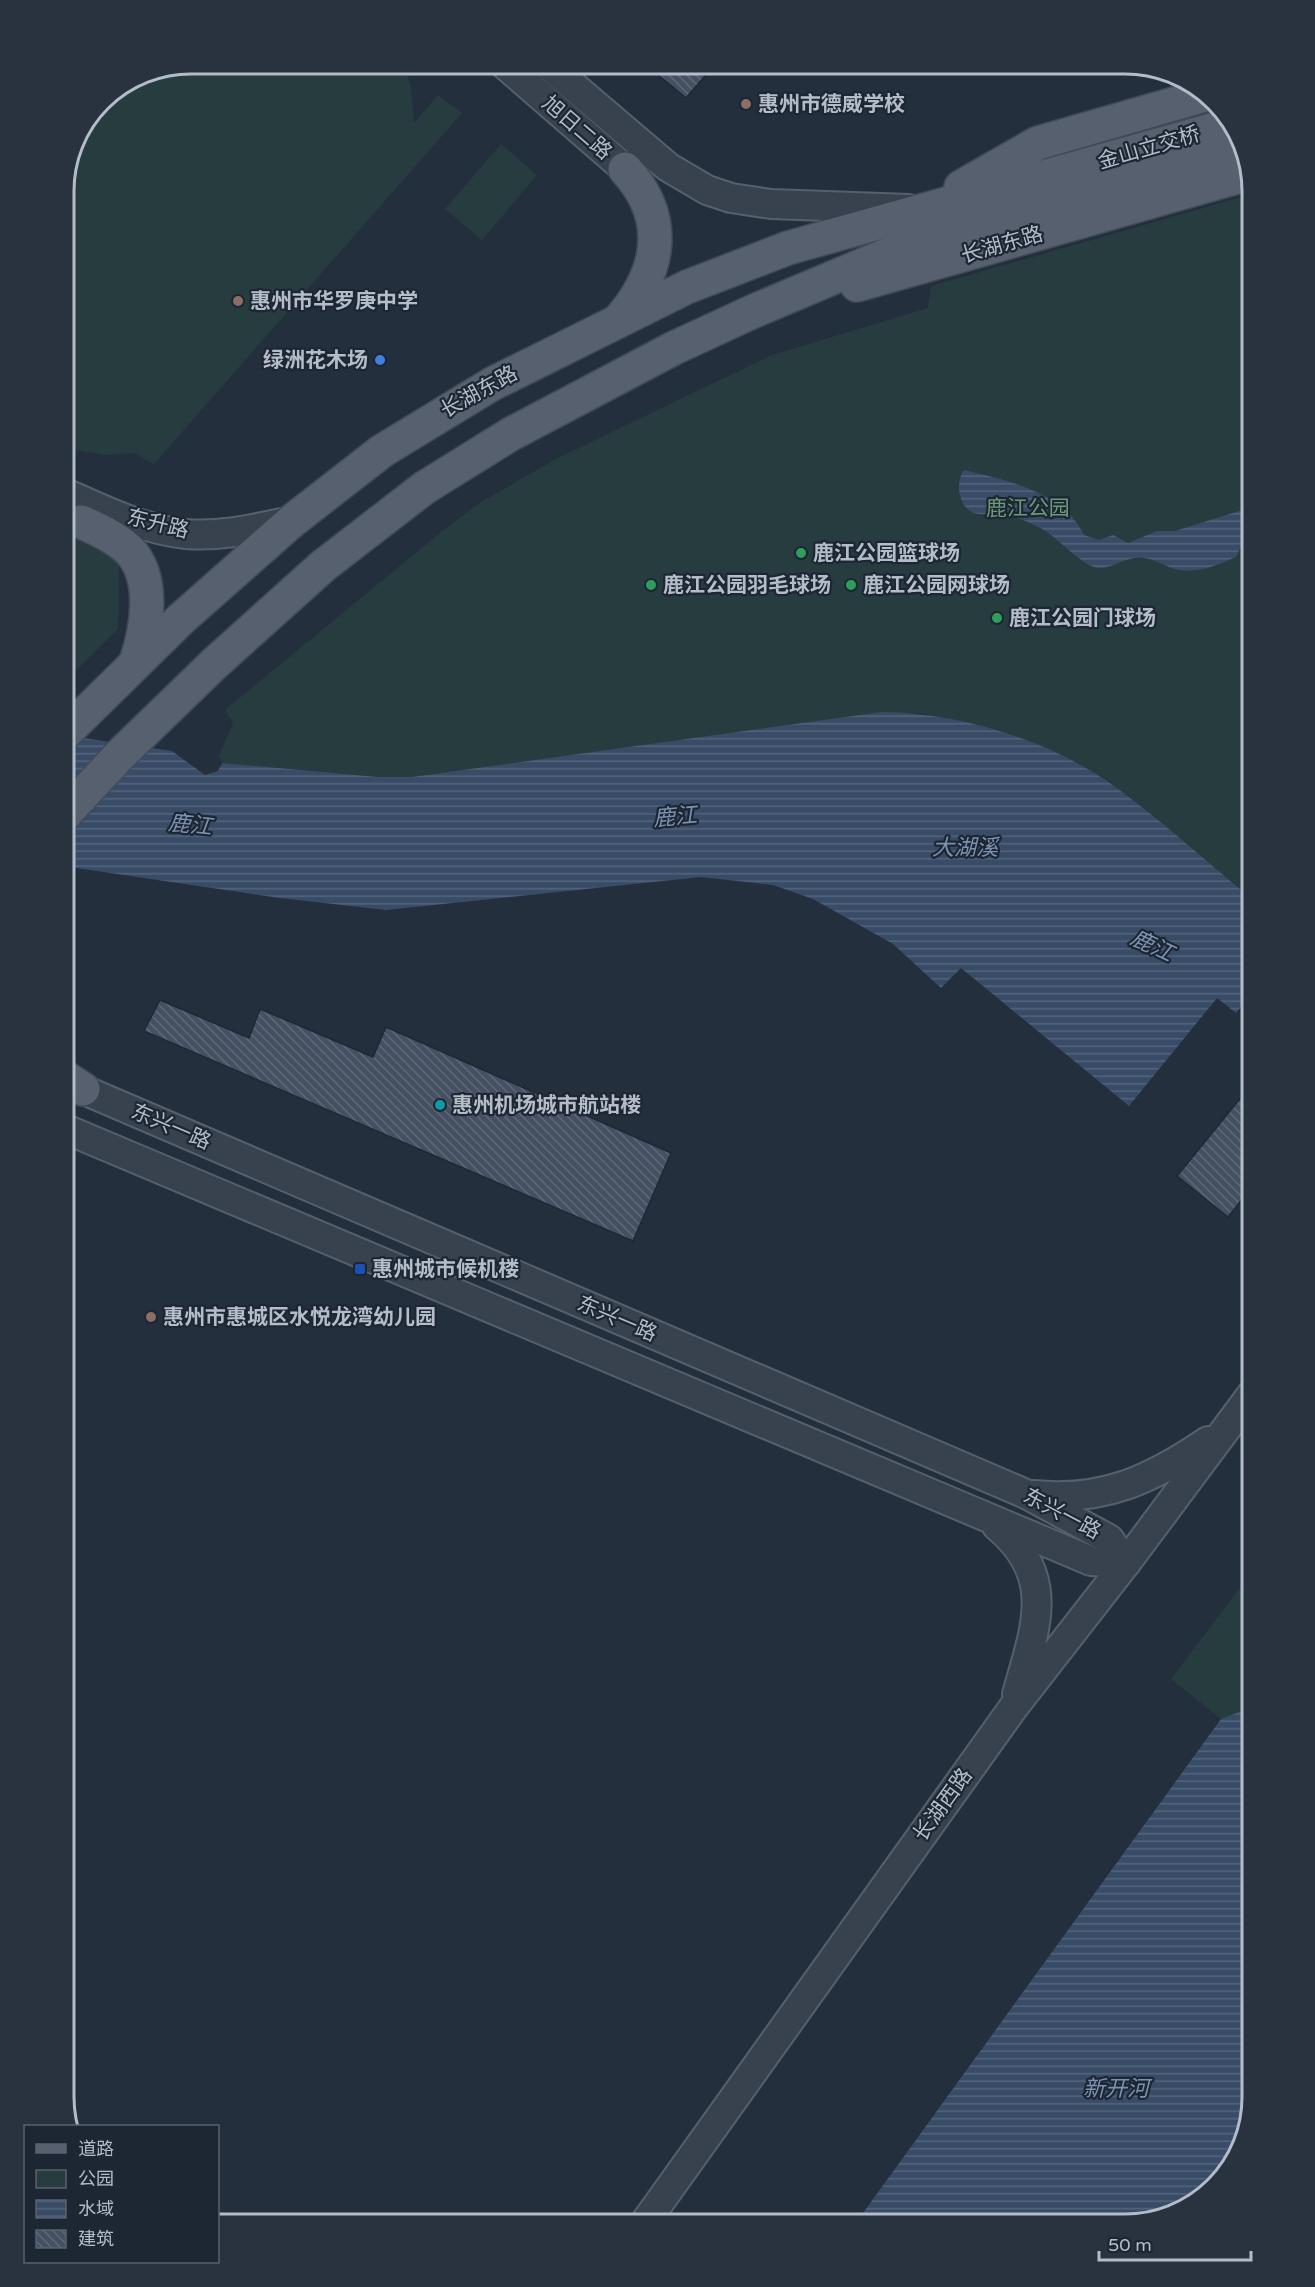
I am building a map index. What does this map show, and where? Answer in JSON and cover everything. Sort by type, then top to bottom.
[{"type":"main road","name":"长湖东路","points":[[922,210],[1038,143],[1196,98]]},
{"type":"main road","name":"金山立交桥","points":[[1075,182],[1223,127]]},
{"type":"main road","name":"金山立交桥","points":[[1075,182],[1233,149]]},
{"type":"main road","points":[[619,321],[633,302],[648,273],[657,241],[649,206],[625,169]]},
{"type":"main road","name":"长湖东路","points":[[754,311],[904,273],[1241,176]]},
{"type":"main road","name":"长湖东路","points":[[74,724],[136,662],[292,521],[382,451],[437,415],[500,380],[687,287],[753,261],[815,240],[922,210],[1075,182]]},
{"type":"main road","name":"长湖东路","points":[[74,805],[162,714],[284,600],[361,534],[424,488],[511,434],[651,360],[754,311],[896,251],[1075,182]]},
{"type":"main road","points":[[74,519],[122,545],[133,556],[141,571],[146,597],[146,618],[136,662]]},
{"type":"street","name":"旭日二路","points":[[515,74],[625,169]]},
{"type":"street","name":"旭日二路","points":[[559,74],[668,167],[702,188],[743,200],[788,205],[922,210]]},
{"type":"street","name":"东升路","points":[[74,496],[150,526],[186,534],[221,534],[292,521]]},
{"type":"street","name":"东兴一路","points":[[74,1084],[1026,1494],[1109,1539],[1126,1563]]},
{"type":"street","name":"东兴一路","points":[[74,1133],[1091,1561],[1126,1563]]},
{"type":"street","name":"长湖西路","points":[[652,2213],[1013,1708],[1126,1563],[1242,1406]]},
{"type":"street","points":[[1026,1494],[1085,1496],[1127,1486],[1157,1472],[1224,1429]]},
{"type":"street","points":[[984,1515],[1016,1542],[1032,1567],[1039,1595],[1035,1631],[1013,1708]]},
{"type":"green space","name":"惠州市华罗庚中学","points":[[183,74],[407,74],[411,87],[414,123],[438,95],[462,113],[154,464],[134,453],[105,455],[74,450],[74,183],[82,146],[93,125],[113,102],[146,82]]},
{"type":"green space","points":[[501,144],[537,175],[482,240],[445,209]]},
{"type":"green space","name":"鹿江公园","points":[[1242,197],[1242,891],[1113,786],[1067,758],[1025,740],[920,713],[412,777],[378,777],[222,763],[219,755],[233,723],[225,710],[446,528],[481,502],[560,457],[772,355],[928,308],[931,286]]},
{"type":"green space","points":[[74,538],[119,560],[118,629],[74,672]]},
{"type":"green space","points":[[1242,1585],[1242,1711],[1221,1719],[1171,1679]]},
{"type":"water","points":[[964,470],[1033,490],[1063,508],[1075,520],[1084,535],[1099,540],[1113,535],[1128,543],[1157,531],[1175,531],[1242,510],[1242,544],[1236,557],[1208,568],[1179,570],[1153,560],[1138,558],[1111,566],[1094,567],[1079,559],[1050,534],[1030,523],[1005,514],[978,514],[966,508],[960,496],[961,476]]},
{"type":"water","name":"大湖溪","points":[[882,712],[942,718],[1003,732],[1061,755],[1114,786],[1242,891],[1242,1006],[1236,1013],[1217,998],[1129,1106],[961,968],[941,988],[893,944],[813,899],[773,885],[701,877],[386,910],[280,898],[74,868],[74,737],[172,751],[205,775],[218,771],[222,763],[378,777],[412,777]]},
{"type":"water","name":"新开河","points":[[1242,1711],[1242,2097],[1238,2127],[1222,2162],[1202,2185],[1190,2194],[1155,2210],[1140,2213],[862,2214],[1221,1719]]},
{"type":"building","points":[[657,74],[703,74],[705,76],[686,98]]},
{"type":"building","name":"惠州机场城市航站楼","points":[[160,1000],[249,1038],[260,1009],[373,1057],[386,1027],[671,1153],[633,1241],[144,1031]]},
{"type":"building","points":[[1242,1096],[1242,1200],[1228,1217],[1177,1176]]},
{"type":"place","name":"惠州市德威学校","points":[[746,104]]},
{"type":"place","name":"惠州市华罗庚中学","points":[[238,301]]},
{"type":"place","name":"绿洲花木场","points":[[380,360]]},
{"type":"place","name":"鹿江公园篮球场","points":[[801,553]]},
{"type":"place","name":"鹿江公园羽毛球场","points":[[651,585]]},
{"type":"place","name":"鹿江公园网球场","points":[[851,585]]},
{"type":"place","name":"鹿江公园门球场","points":[[997,618]]},
{"type":"place","name":"惠州机场城市航站楼","points":[[440,1105]]},
{"type":"place","name":"惠州城市候机楼","points":[[360,1269]]},
{"type":"place","name":"惠州市惠城区水悦龙湾幼儿园","points":[[151,1317]]},
{"type":"water label","name":"鹿江","points":[[675,817]]},
{"type":"water label","name":"鹿江","points":[[190,825]]},
{"type":"water label","name":"鹿江","points":[[1152,946]]}]
